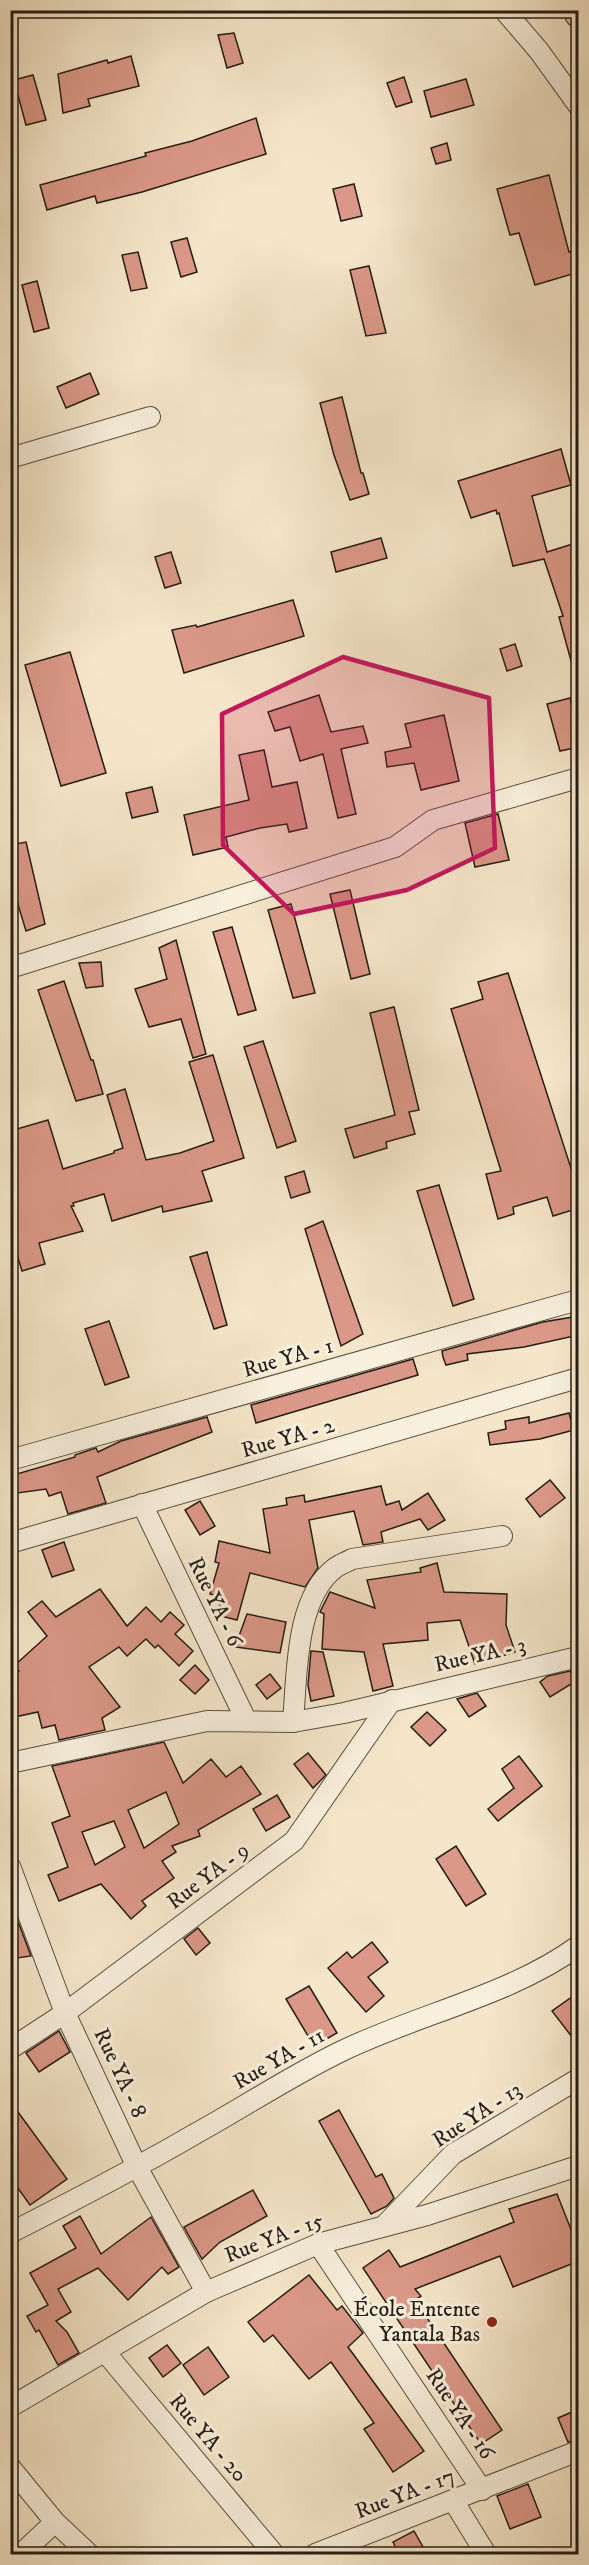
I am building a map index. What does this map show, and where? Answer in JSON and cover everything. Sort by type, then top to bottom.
[{"type":"street","points":[[504,10],[539,51],[579,105]]},
{"type":"street","points":[[10,458],[150,417]]},
{"type":"street","points":[[10,968],[395,847],[434,820],[579,778]]},
{"type":"street","name":"Rue YA - 1","points":[[10,1460],[579,1300]]},
{"type":"street","name":"Rue YA - 2","points":[[10,1543],[579,1378]]},
{"type":"street","name":"Rue YA - 6","points":[[142,1504],[246,1720]]},
{"type":"street","points":[[293,1722],[301,1640],[308,1605],[323,1581],[335,1568],[352,1559],[502,1536]]},
{"type":"street","name":"Rue YA - 3","points":[[10,1763],[207,1721],[293,1722],[344,1713],[579,1657]]},
{"type":"street","name":"Rue YA - 9","points":[[10,2049],[65,2013],[294,1840],[392,1700]]},
{"type":"street","name":"Rue YA - 8","points":[[10,1866],[65,2013],[137,2167],[206,2292]]},
{"type":"street","name":"Rue YA - 11","points":[[10,2233],[137,2167],[340,2052],[397,2026],[455,2006],[555,1963],[579,1946]]},
{"type":"street","name":"Rue YA - 13","points":[[384,2226],[453,2154],[579,2079]]},
{"type":"street","name":"Rue YA - 15","points":[[10,2407],[206,2292],[318,2244],[427,2215],[579,2166]]},
{"type":"street","name":"Rue YA - 16","points":[[318,2244],[482,2490]]},
{"type":"street","name":"Rue YA - 20","points":[[105,2352],[274,2554]]},
{"type":"street","name":"Rue YA - 17","points":[[315,2554],[454,2502],[579,2451]]},
{"type":"street","points":[[10,2467],[55,2522],[89,2554]]},
{"type":"street","points":[[454,2502],[486,2554]]},
{"type":"street","points":[[21,2554],[55,2522]]},
{"type":"highlighted area","points":[[343,657],[489,698],[495,848],[407,890],[294,914],[223,845],[222,714]]},
{"type":"building","points":[[234,33],[243,63],[227,68],[218,35]]},
{"type":"building","points":[[131,56],[139,86],[88,99],[90,106],[63,113],[58,74],[107,60],[108,63]]},
{"type":"building","points":[[33,75],[46,120],[26,125],[14,80]]},
{"type":"building","points":[[404,77],[412,102],[396,107],[387,83]]},
{"type":"building","points":[[466,79],[474,105],[431,117],[424,91]]},
{"type":"building","points":[[256,118],[266,154],[142,192],[97,203],[95,196],[47,210],[40,185],[146,156],[145,153],[192,141]]},
{"type":"building","points":[[447,143],[451,160],[436,164],[431,148]]},
{"type":"building","points":[[549,175],[569,252],[579,249],[579,272],[535,285],[519,233],[510,235],[497,189]]},
{"type":"building","points":[[354,184],[362,216],[341,221],[333,189]]},
{"type":"building","points":[[187,238],[197,272],[181,277],[171,242]]},
{"type":"building","points":[[138,252],[147,288],[131,291],[122,255]]},
{"type":"building","points":[[369,266],[386,333],[366,336],[350,270]]},
{"type":"building","points":[[37,281],[49,328],[34,332],[22,285]]},
{"type":"building","points":[[90,373],[99,394],[66,408],[57,387]]},
{"type":"building","points":[[342,397],[361,473],[363,473],[369,494],[350,500],[334,455],[320,403]]},
{"type":"building","points":[[561,449],[571,485],[532,496],[547,552],[579,542],[579,668],[573,668],[559,617],[563,616],[544,559],[513,566],[499,513],[497,514],[496,510],[471,518],[458,481]]},
{"type":"building","points":[[381,538],[387,558],[336,572],[331,552]]},
{"type":"building","points":[[171,552],[181,583],[165,588],[155,557]]},
{"type":"building","points":[[293,600],[304,636],[184,673],[172,630],[196,625],[197,627]]},
{"type":"building","points":[[515,644],[522,666],[507,671],[500,649]]},
{"type":"building","points":[[70,652],[106,773],[61,786],[25,665]]},
{"type":"building","points":[[319,695],[331,732],[363,726],[368,743],[341,749],[356,814],[338,818],[323,754],[300,761],[290,727],[275,731],[268,712]]},
{"type":"building","points":[[570,698],[579,732],[579,747],[560,751],[547,704]]},
{"type":"building","points":[[444,715],[459,781],[421,790],[414,763],[387,767],[385,752],[411,747],[405,724]]},
{"type":"building","points":[[264,750],[272,787],[297,782],[307,828],[289,832],[287,824],[260,828],[226,837],[228,847],[193,855],[184,815],[249,800],[239,755]]},
{"type":"building","points":[[152,787],[158,812],[132,818],[126,793]]},
{"type":"building","points":[[498,814],[509,860],[475,867],[465,823]]},
{"type":"building","points":[[26,842],[45,924],[26,931],[10,878],[10,845]]},
{"type":"building","points":[[350,890],[370,974],[351,979],[330,894]]},
{"type":"building","points":[[291,904],[315,993],[293,998],[268,910]]},
{"type":"building","points":[[232,927],[256,1010],[238,1015],[213,932]]},
{"type":"building","points":[[176,940],[206,1054],[193,1058],[181,1019],[149,1027],[135,989],[167,979],[159,948]]},
{"type":"building","points":[[101,962],[103,986],[86,988],[79,963]]},
{"type":"building","points":[[508,973],[579,1193],[579,1208],[553,1216],[547,1197],[513,1207],[514,1214],[498,1219],[486,1174],[501,1171],[451,1009],[483,999],[478,982]]},
{"type":"building","points":[[64,981],[103,1094],[76,1101],[38,990]]},
{"type":"building","points":[[394,1007],[419,1110],[409,1112],[415,1134],[386,1142],[387,1148],[354,1158],[345,1129],[395,1115],[370,1013]]},
{"type":"building","points":[[263,1041],[296,1141],[277,1148],[244,1047]]},
{"type":"building","points":[[213,1055],[244,1158],[202,1171],[212,1201],[163,1212],[162,1206],[112,1221],[104,1194],[73,1203],[74,1206],[71,1206],[83,1231],[39,1243],[45,1264],[22,1271],[10,1232],[10,1131],[48,1120],[63,1169],[114,1153],[123,1148],[107,1095],[125,1089],[146,1160],[180,1153],[214,1141],[189,1062]]},
{"type":"building","points":[[304,1171],[310,1192],[291,1198],[285,1177]]},
{"type":"building","points":[[439,1185],[474,1299],[453,1306],[417,1191]]},
{"type":"building","points":[[323,1221],[363,1334],[341,1346],[305,1229]]},
{"type":"building","points":[[207,1252],[227,1325],[214,1329],[190,1257]]},
{"type":"building","points":[[579,1316],[579,1335],[524,1347],[467,1354],[468,1360],[446,1365],[443,1357],[442,1351],[543,1322]]},
{"type":"building","points":[[109,1321],[129,1377],[105,1385],[85,1329]]},
{"type":"building","points":[[413,1359],[418,1375],[256,1423],[251,1405]]},
{"type":"building","points":[[569,1413],[574,1430],[540,1439],[490,1445],[488,1433],[506,1429],[505,1421],[529,1417],[529,1423]]},
{"type":"building","points":[[207,1417],[212,1432],[97,1477],[106,1503],[68,1514],[61,1492],[49,1496],[46,1489],[10,1494],[10,1476],[75,1457],[75,1455],[96,1448],[98,1452],[121,1441]]},
{"type":"building","points":[[550,1480],[565,1498],[540,1517],[526,1499]]},
{"type":"building","points":[[381,1486],[386,1505],[399,1501],[402,1510],[428,1493],[445,1520],[428,1530],[420,1519],[381,1532],[383,1542],[363,1545],[354,1511],[309,1520],[318,1568],[305,1587],[250,1573],[237,1620],[217,1615],[222,1597],[210,1594],[219,1563],[215,1562],[219,1541],[270,1553],[263,1509],[287,1505],[286,1498],[304,1495],[305,1502]]},
{"type":"building","points":[[200,1501],[215,1526],[200,1535],[185,1510]]},
{"type":"building","points":[[64,1542],[74,1570],[52,1577],[42,1550]]},
{"type":"building","points":[[437,1563],[444,1592],[507,1594],[506,1625],[515,1652],[475,1664],[460,1620],[427,1623],[428,1640],[383,1644],[393,1686],[373,1691],[364,1652],[322,1649],[324,1614],[320,1612],[330,1592],[375,1608],[367,1580],[421,1572],[420,1568]]},
{"type":"building","points":[[100,1589],[127,1626],[146,1607],[161,1622],[170,1612],[184,1625],[175,1634],[193,1651],[179,1666],[158,1645],[155,1648],[146,1639],[127,1656],[119,1647],[89,1667],[120,1707],[102,1718],[105,1730],[59,1740],[55,1725],[42,1728],[38,1712],[10,1718],[10,1679],[19,1671],[14,1666],[47,1636],[28,1612],[42,1601],[56,1617]]},
{"type":"building","points":[[247,1614],[286,1622],[280,1653],[235,1647]]},
{"type":"building","points":[[311,1651],[323,1652],[334,1696],[311,1701],[308,1685]]},
{"type":"building","points":[[195,1665],[209,1680],[195,1694],[180,1680]]},
{"type":"building","points":[[570,1671],[576,1681],[550,1697],[540,1682],[548,1676]]},
{"type":"building","points":[[270,1674],[281,1688],[267,1699],[256,1685]]},
{"type":"building","points":[[477,1693],[486,1706],[469,1717],[457,1699]]},
{"type":"building","points":[[427,1712],[446,1730],[430,1746],[411,1727]]},
{"type":"building","points":[[164,1742],[183,1783],[211,1759],[226,1777],[241,1766],[261,1794],[198,1830],[200,1836],[172,1846],[176,1852],[162,1861],[174,1878],[142,1901],[146,1906],[131,1919],[101,1884],[59,1901],[48,1875],[68,1867],[52,1823],[70,1816],[52,1766]],"holes":[[[166,1792],[179,1824],[144,1848],[128,1810]],[[114,1821],[125,1847],[95,1865],[82,1832]]]},
{"type":"building","points":[[308,1753],[326,1775],[313,1788],[294,1764]]},
{"type":"building","points":[[519,1756],[542,1786],[498,1821],[488,1809],[514,1788],[502,1769]]},
{"type":"building","points":[[277,1795],[290,1817],[266,1831],[253,1809]]},
{"type":"building","points":[[456,1846],[486,1894],[466,1906],[436,1859]]},
{"type":"building","points":[[10,1912],[19,1924],[31,1956],[10,1959]]},
{"type":"building","points":[[198,1928],[210,1943],[196,1955],[184,1939]]},
{"type":"building","points":[[372,1942],[388,1962],[368,1977],[384,1996],[366,2012],[328,1968],[347,1952],[352,1958]]},
{"type":"building","points":[[309,1986],[337,2033],[314,2046],[286,1999]]},
{"type":"building","points":[[579,1992],[579,2046],[552,2011]]},
{"type":"building","points":[[59,2031],[70,2052],[39,2072],[26,2053]]},
{"type":"building","points":[[10,2101],[67,2179],[30,2205],[10,2177]]},
{"type":"building","points":[[339,2110],[376,2177],[382,2174],[394,2198],[387,2206],[371,2214],[319,2121]]},
{"type":"building","points":[[253,2190],[267,2216],[220,2242],[202,2259],[184,2227]]},
{"type":"building","points":[[557,2194],[572,2232],[579,2229],[579,2261],[513,2287],[500,2256],[415,2289],[421,2296],[415,2300],[502,2430],[481,2444],[363,2268],[389,2250],[400,2267],[514,2222],[509,2209]]},
{"type":"building","points":[[80,2216],[101,2254],[151,2217],[179,2267],[168,2274],[162,2267],[128,2300],[98,2268],[58,2289],[71,2312],[56,2321],[67,2332],[79,2353],[58,2365],[39,2330],[36,2332],[27,2316],[48,2305],[30,2273],[76,2248],[63,2226]]},
{"type":"building","points":[[309,2275],[337,2310],[342,2306],[363,2333],[348,2347],[424,2451],[393,2472],[364,2429],[374,2423],[331,2362],[309,2379],[273,2335],[264,2342],[248,2322]]},
{"type":"building","points":[[167,2345],[181,2363],[163,2377],[149,2358]]},
{"type":"building","points":[[208,2347],[229,2377],[204,2395],[183,2365]]},
{"type":"building","points":[[579,2409],[579,2439],[568,2442],[558,2418]]},
{"type":"building","points":[[528,2484],[541,2517],[510,2529],[497,2496]]},
{"type":"building","points":[[414,2531],[427,2554],[399,2554],[393,2542]]},
{"type":"place","name":"École Entente Yantala Bas","points":[[492,2322]]}]
